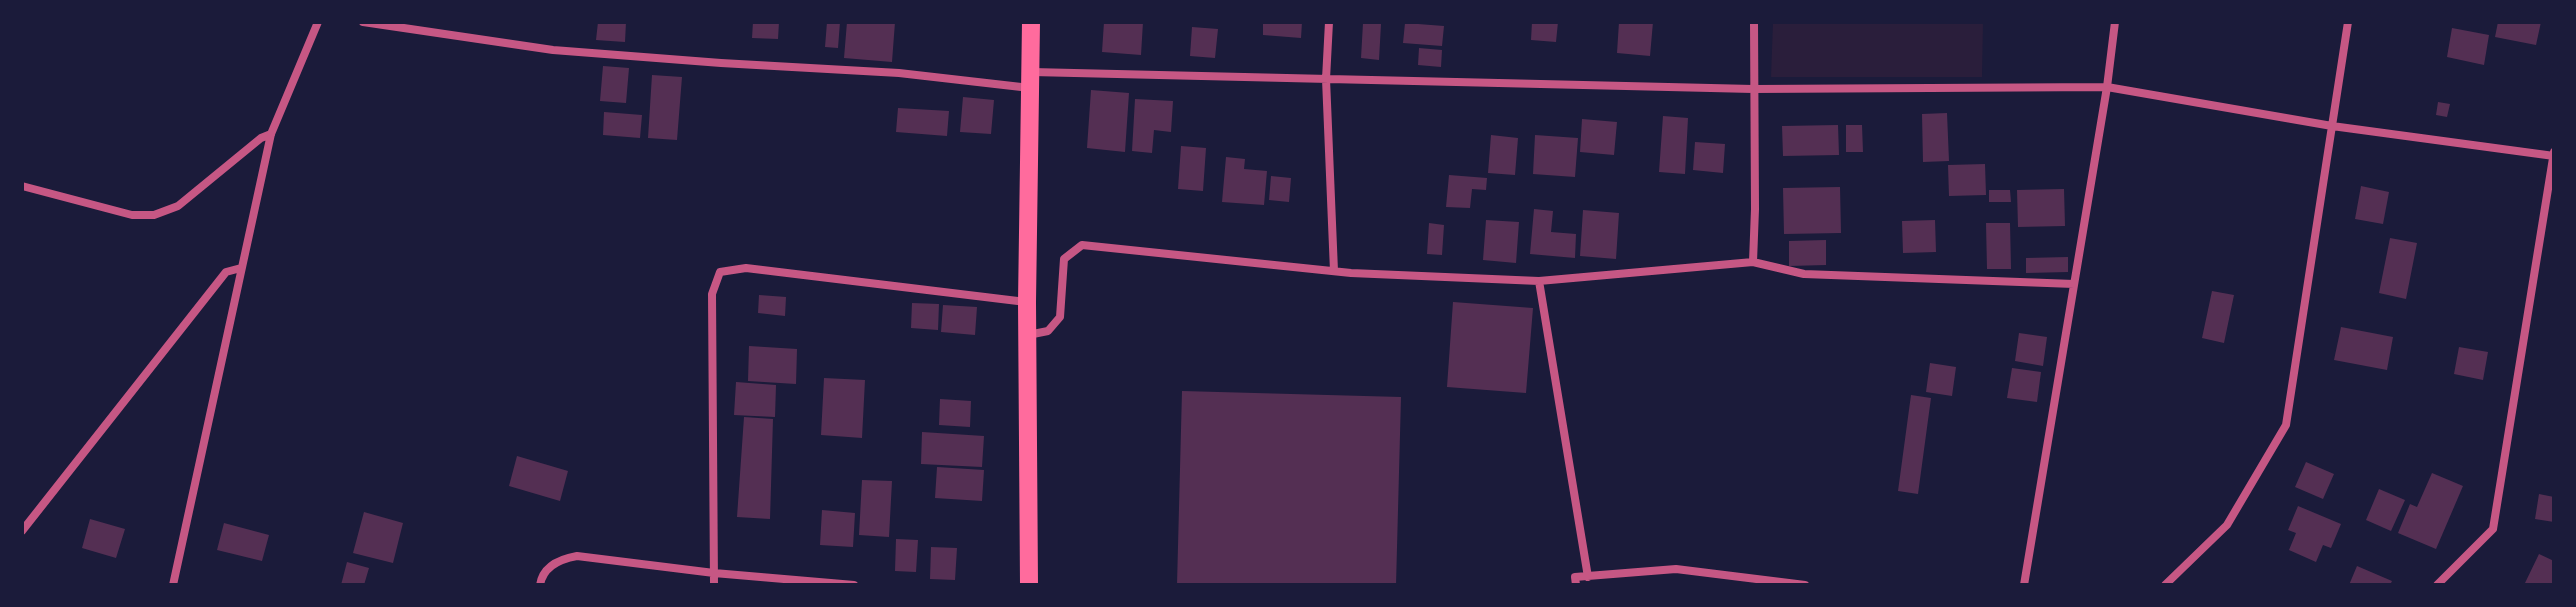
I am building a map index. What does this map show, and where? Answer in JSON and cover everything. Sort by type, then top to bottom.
[{"type":"highway","points":[[1029,585],[1027,302],[1031,22]]},
{"type":"street","points":[[173,585],[271,134],[318,22]]},
{"type":"street","points":[[363,22],[553,50],[721,63],[1031,80],[1326,79],[1753,89],[2107,87],[2332,126],[2554,155],[2493,529],[2437,585]]},
{"type":"street","points":[[1329,22],[1326,79],[1334,271]]},
{"type":"street","points":[[1753,262],[1754,22]]},
{"type":"street","points":[[2024,585],[2107,87],[2115,22]]},
{"type":"street","points":[[2165,585],[2227,525],[2286,425],[2348,22]]},
{"type":"street","points":[[22,186],[132,215],[154,215],[178,206],[261,138],[271,134]]},
{"type":"street","points":[[1027,335],[1048,331],[1060,317],[1064,259],[1082,245],[1334,271],[1539,281],[1753,262],[1804,274],[2074,284]]},
{"type":"street","points":[[22,531],[226,272],[241,268]]},
{"type":"street","points":[[714,585],[712,294],[720,272],[746,268],[1027,302]]},
{"type":"street","points":[[1539,281],[1588,577]]},
{"type":"street","points":[[540,585],[542,576],[558,560],[577,556],[714,573],[854,585]]},
{"type":"street","points":[[1576,585],[1575,577],[1676,569],[1805,585]]},
{"type":"shaded area","points":[[1773,22],[1983,22],[1982,77],[1771,77]]},
{"type":"building","points":[[598,22],[626,22],[625,42],[596,40]]},
{"type":"building","points":[[753,22],[779,22],[778,39],[752,38]]},
{"type":"building","points":[[827,22],[840,22],[838,48],[825,47]]},
{"type":"building","points":[[847,22],[895,22],[892,62],[844,58]]},
{"type":"building","points":[[1104,22],[1143,22],[1141,55],[1102,52]]},
{"type":"building","points":[[1263,22],[1302,22],[1301,38],[1263,35]]},
{"type":"building","points":[[1532,22],[1558,22],[1556,42],[1531,40]]},
{"type":"building","points":[[1619,22],[1653,22],[1650,56],[1617,53]]},
{"type":"building","points":[[2498,22],[2541,22],[2536,45],[2495,37]]},
{"type":"building","points":[[1363,23],[1381,24],[1379,60],[1361,58]]},
{"type":"building","points":[[1405,23],[1444,26],[1442,46],[1403,43]]},
{"type":"building","points":[[1192,27],[1218,29],[1215,58],[1190,56]]},
{"type":"building","points":[[2452,28],[2489,35],[2484,65],[2447,57]]},
{"type":"building","points":[[1419,48],[1442,50],[1441,67],[1418,65]]},
{"type":"building","points":[[603,66],[629,68],[626,103],[600,101]]},
{"type":"building","points":[[652,75],[682,77],[677,140],[648,138]]},
{"type":"building","points":[[1091,90],[1129,93],[1125,152],[1087,148]]},
{"type":"building","points":[[963,97],[994,100],[991,134],[960,132]]},
{"type":"building","points":[[1135,99],[1173,101],[1171,132],[1154,130],[1152,153],[1132,151]]},
{"type":"building","points":[[2438,102],[2450,104],[2447,117],[2436,115]]},
{"type":"building","points":[[898,108],[949,111],[947,136],[896,132]]},
{"type":"building","points":[[604,112],[642,115],[640,138],[603,135]]},
{"type":"building","points":[[1947,113],[1949,161],[1923,162],[1922,114]]},
{"type":"building","points":[[1663,116],[1688,118],[1685,174],[1659,172]]},
{"type":"building","points":[[1582,119],[1617,122],[1614,155],[1580,152]]},
{"type":"building","points":[[1838,125],[1839,155],[1783,156],[1782,126]]},
{"type":"building","points":[[1846,125],[1862,125],[1863,152],[1846,152]]},
{"type":"building","points":[[1491,135],[1518,138],[1515,175],[1488,173]]},
{"type":"building","points":[[1535,135],[1578,138],[1575,177],[1533,174]]},
{"type":"building","points":[[1695,142],[1725,144],[1723,173],[1693,170]]},
{"type":"building","points":[[1181,146],[1206,148],[1203,191],[1178,189]]},
{"type":"building","points":[[1226,157],[1245,159],[1244,169],[1267,171],[1264,205],[1222,202]]},
{"type":"building","points":[[1985,164],[1986,195],[1949,196],[1948,165]]},
{"type":"building","points":[[1449,175],[1487,178],[1486,190],[1472,189],[1470,208],[1446,207]]},
{"type":"building","points":[[1271,176],[1291,178],[1289,202],[1269,200]]},
{"type":"building","points":[[2361,186],[2389,192],[2383,224],[2355,219]]},
{"type":"building","points":[[1840,187],[1841,233],[1784,234],[1783,188]]},
{"type":"building","points":[[2064,189],[2065,226],[2018,227],[2017,190]]},
{"type":"building","points":[[1989,190],[2010,190],[2011,202],[1989,202]]},
{"type":"building","points":[[1534,209],[1553,211],[1551,232],[1576,234],[1575,258],[1530,254]]},
{"type":"building","points":[[1583,210],[1619,213],[1616,259],[1580,256]]},
{"type":"building","points":[[1486,220],[1519,222],[1516,263],[1483,260]]},
{"type":"building","points":[[1935,220],[1936,252],[1903,253],[1902,221]]},
{"type":"building","points":[[1429,223],[1444,225],[1442,255],[1427,254]]},
{"type":"building","points":[[1986,223],[2010,223],[2011,269],[1987,269]]},
{"type":"building","points":[[2390,238],[2417,243],[2406,299],[2379,293]]},
{"type":"building","points":[[1826,240],[1826,265],[1789,266],[1789,241]]},
{"type":"building","points":[[2068,257],[2068,272],[2026,273],[2026,258]]},
{"type":"building","points":[[2212,291],[2234,295],[2224,343],[2202,338]]},
{"type":"building","points":[[759,295],[786,297],[785,316],[758,313]]},
{"type":"building","points":[[1453,302],[1533,308],[1526,393],[1447,387]]},
{"type":"building","points":[[912,303],[939,304],[938,330],[911,328]]},
{"type":"building","points":[[943,305],[977,307],[975,335],[941,332]]},
{"type":"building","points":[[2341,327],[2393,337],[2387,370],[2334,360]]},
{"type":"building","points":[[2019,333],[2047,337],[2043,366],[2015,361]]},
{"type":"building","points":[[749,346],[797,349],[796,384],[748,381]]},
{"type":"building","points":[[2459,347],[2488,352],[2483,380],[2454,374]]},
{"type":"building","points":[[1930,363],[1956,367],[1952,396],[1926,392]]},
{"type":"building","points":[[2012,368],[2041,372],[2037,402],[2007,398]]},
{"type":"building","points":[[824,378],[865,380],[862,438],[821,435]]},
{"type":"building","points":[[736,382],[776,385],[775,417],[734,415]]},
{"type":"building","points":[[1182,391],[1401,397],[1396,585],[1177,585]]},
{"type":"building","points":[[1911,395],[1931,398],[1918,494],[1898,491]]},
{"type":"building","points":[[940,399],[971,401],[970,427],[939,425]]},
{"type":"building","points":[[744,417],[773,419],[770,519],[737,517]]},
{"type":"building","points":[[922,432],[984,436],[982,467],[921,464]]},
{"type":"building","points":[[517,456],[568,471],[560,501],[509,486]]},
{"type":"building","points":[[2306,462],[2334,474],[2323,499],[2295,487]]},
{"type":"building","points":[[937,467],[984,470],[982,501],[935,498]]},
{"type":"building","points":[[2432,473],[2463,486],[2436,549],[2398,533],[2410,504],[2417,507]]},
{"type":"building","points":[[862,480],[892,481],[889,537],[859,535]]},
{"type":"building","points":[[2379,489],[2405,500],[2391,531],[2366,520]]},
{"type":"building","points":[[2539,494],[2554,497],[2554,522],[2535,519]]},
{"type":"building","points":[[2298,506],[2341,524],[2331,548],[2323,545],[2316,562],[2289,550],[2296,533],[2288,530]]},
{"type":"building","points":[[822,510],[855,513],[853,547],[820,545]]},
{"type":"building","points":[[364,512],[403,523],[393,563],[353,553]]},
{"type":"building","points":[[90,519],[125,529],[116,558],[82,548]]},
{"type":"building","points":[[224,523],[269,535],[262,561],[217,550]]},
{"type":"building","points":[[896,539],[918,540],[916,572],[895,571]]},
{"type":"building","points":[[931,547],[957,548],[955,580],[930,579]]},
{"type":"building","points":[[2539,554],[2554,561],[2554,585],[2525,583]]},
{"type":"building","points":[[347,562],[369,568],[364,585],[341,585]]},
{"type":"building","points":[[2357,566],[2392,581],[2390,585],[2349,585]]}]
